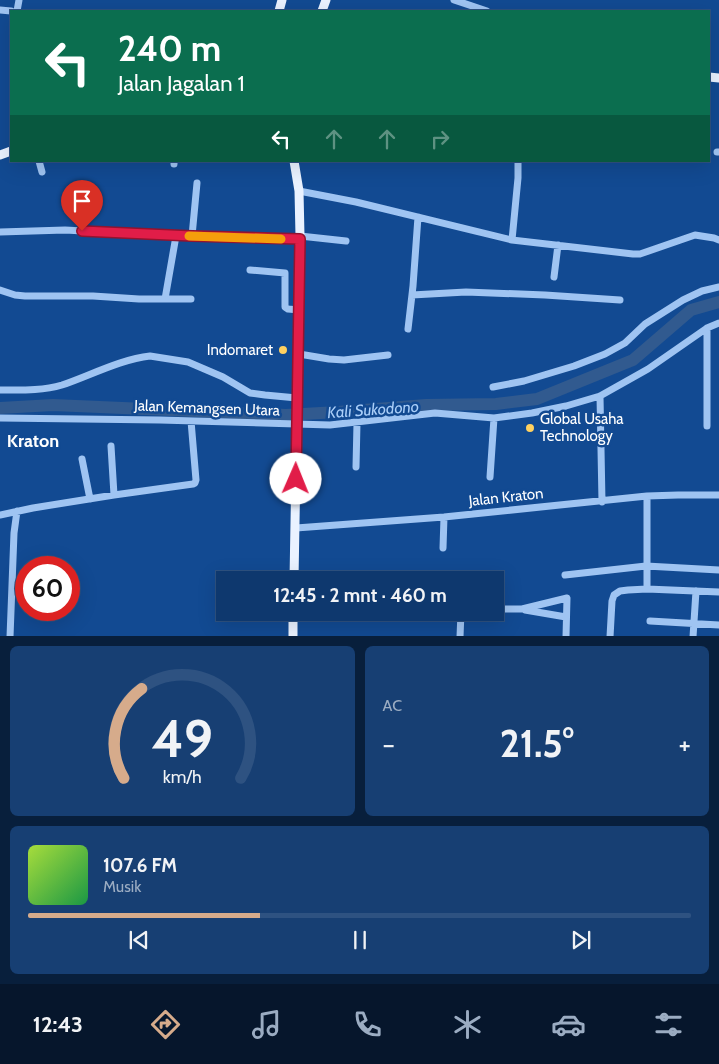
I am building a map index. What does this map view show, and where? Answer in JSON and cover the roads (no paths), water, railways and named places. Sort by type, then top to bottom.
[{"type":"main road","points":[[294,162],[299,191],[300,237],[294,571]]},
{"type":"main road","points":[[293,636],[294,621]]},
{"type":"street","points":[[454,0],[484,10]]},
{"type":"street","points":[[40,162],[42,172]]},
{"type":"street","points":[[512,240],[518,162]]},
{"type":"street","points":[[192,236],[197,183]]},
{"type":"street","points":[[299,191],[356,202],[512,240],[626,254],[640,254],[695,235],[719,240]]},
{"type":"street","points":[[408,329],[418,218]]},
{"type":"street","points":[[0,232],[65,230],[176,236],[300,237],[346,241]]},
{"type":"street","points":[[164,299],[176,236]]},
{"type":"street","points":[[554,277],[558,245]]},
{"type":"street","points":[[250,270],[286,273],[285,307],[299,310]]},
{"type":"street","points":[[493,387],[524,381],[574,366],[605,354],[625,343],[648,322],[682,300],[702,291],[719,287]]},
{"type":"street","points":[[0,290],[25,296],[191,299]]},
{"type":"street","points":[[412,294],[466,292],[620,300]]},
{"type":"street","name":"Jalan Kemangsen Utara","points":[[0,418],[296,421],[330,426],[435,413],[494,418],[532,413],[600,396],[648,368],[707,328],[719,323]]},
{"type":"street","points":[[707,328],[707,426]]},
{"type":"street","points":[[299,354],[344,360],[388,355]]},
{"type":"street","points":[[0,390],[29,390],[60,386],[120,364],[150,356],[188,362],[222,377],[250,393],[297,400]]},
{"type":"street","points":[[600,396],[602,502]]},
{"type":"street","points":[[490,477],[494,418]]},
{"type":"street","points":[[0,513],[195,483],[191,421]]},
{"type":"street","points":[[356,467],[357,423]]},
{"type":"street","points":[[111,446],[114,495]]},
{"type":"street","points":[[82,459],[90,499]]},
{"type":"street","name":"Jalan Kraton","points":[[296,528],[444,517],[647,496],[719,495]]},
{"type":"street","points":[[647,496],[647,589]]},
{"type":"street","points":[[10,636],[14,534],[17,511]]},
{"type":"street","points":[[443,548],[444,517]]},
{"type":"street","points":[[565,575],[646,566],[719,570]]},
{"type":"street","points":[[610,636],[612,600],[614,595],[620,591],[647,589],[719,592]]},
{"type":"street","points":[[693,636],[696,591]]},
{"type":"street","points":[[522,609],[567,598],[566,636]]},
{"type":"street","points":[[504,608],[522,609],[566,617]]},
{"type":"street","points":[[460,636],[461,621]]},
{"type":"street","points":[[650,621],[719,625]]},
{"type":"waterway","name":"Kali Sukodono","points":[[0,408],[53,405],[286,415],[426,405],[496,404],[537,399],[633,360],[691,310],[719,302]]},
{"type":"place","name":"Indomaret","points":[[283,350]]},
{"type":"place","name":"Global Usaha Technology","points":[[530,428]]},
{"type":"district","name":"Kraton","points":[[33,441]]}]
